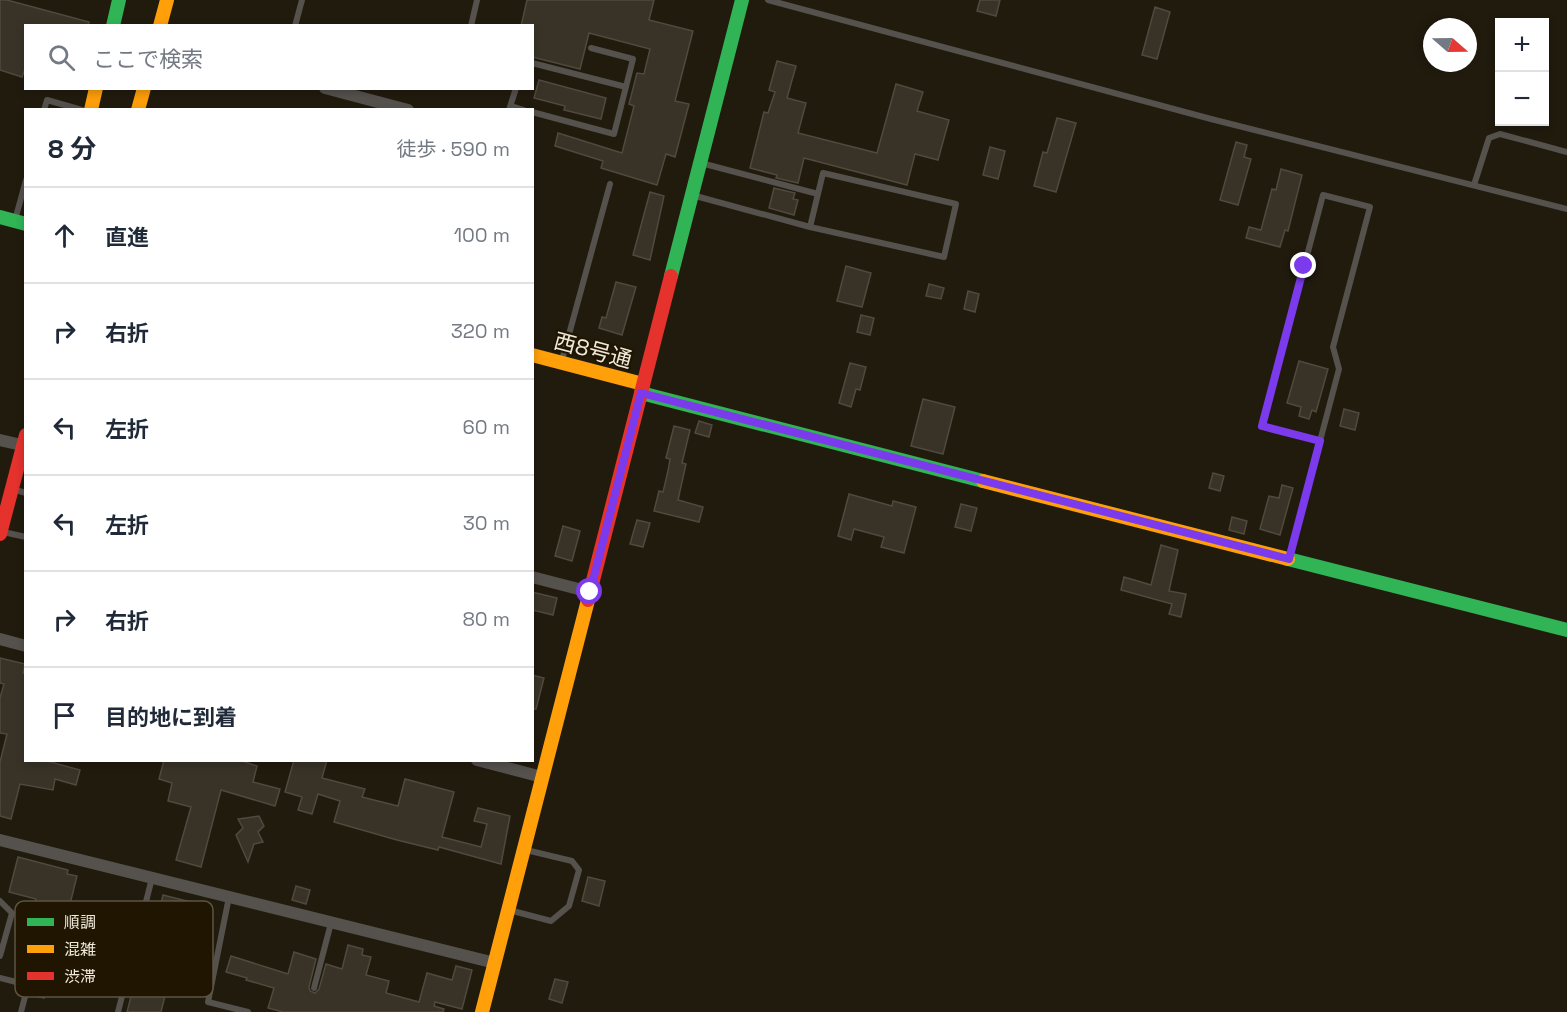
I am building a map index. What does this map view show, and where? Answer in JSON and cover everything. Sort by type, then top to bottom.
[{"type":"street","points":[[113,24],[119,0]]},
{"type":"street","points":[[160,24],[166,0]]},
{"type":"street","points":[[482,1012],[742,0]]},
{"type":"street","points":[[91,108],[96,90]]},
{"type":"street","points":[[139,108],[143,90]]},
{"type":"street","points":[[333,90],[400,108]]},
{"type":"street","points":[[0,218],[20,223]]},
{"type":"street","name":"西8号通","points":[[534,356],[642,389],[1567,630]]},
{"type":"street","points":[[0,440],[24,442]]},
{"type":"street","points":[[0,533],[24,446]]},
{"type":"street","points":[[534,578],[590,592]]},
{"type":"street","points":[[0,639],[24,645]]},
{"type":"street","points":[[485,762],[542,777]]},
{"type":"street","points":[[0,840],[495,963]]},
{"type":"lane","points":[[296,24],[302,0]]},
{"type":"lane","points":[[471,24],[477,0]]},
{"type":"lane","points":[[768,0],[1211,119],[1567,209]]},
{"type":"lane","points":[[534,113],[614,134],[633,59],[591,48]]},
{"type":"lane","points":[[534,64],[626,87]]},
{"type":"lane","points":[[510,108],[515,90]]},
{"type":"lane","points":[[45,108],[47,100],[75,108]]},
{"type":"lane","points":[[1474,185],[1489,138],[1500,134],[1567,152]]},
{"type":"lane","points":[[700,163],[818,195]]},
{"type":"lane","points":[[692,195],[810,227],[944,257],[956,204],[823,173],[810,227]]},
{"type":"lane","points":[[561,363],[610,184]]},
{"type":"lane","points":[[20,223],[24,194]]},
{"type":"lane","points":[[1289,559],[1339,369],[1333,347],[1370,207],[1323,195],[1262,426],[1320,441]]},
{"type":"lane","points":[[12,489],[24,492]]},
{"type":"lane","points":[[0,533],[24,537]]},
{"type":"lane","points":[[508,910],[551,921],[569,906],[579,870],[572,861],[524,849]]},
{"type":"lane","points":[[146,901],[152,878]]},
{"type":"lane","points":[[213,977],[229,897]]},
{"type":"lane","points":[[0,901],[12,913],[0,956]]},
{"type":"lane","points":[[314,988],[331,922]]},
{"type":"lane","points":[[0,978],[15,982]]},
{"type":"lane","points":[[21,1012],[25,997]]},
{"type":"lane","points":[[118,1012],[122,997]]},
{"type":"lane","points":[[209,997],[208,1002],[248,1012]]},
{"type":"building","points":[[0,0],[89,22],[88,24],[24,24],[22,77],[0,70]]},
{"type":"building","points":[[527,0],[654,0],[649,20],[693,31],[675,101],[689,104],[675,157],[666,154],[657,185],[601,168],[603,161],[555,146],[558,133],[622,153],[634,106],[629,104],[637,73],[644,74],[650,49],[589,33],[580,69],[534,58],[534,24],[521,24]]},
{"type":"building","points":[[980,0],[1000,0],[996,16],[977,11]]},
{"type":"building","points":[[1155,7],[1170,12],[1157,59],[1142,55]]},
{"type":"building","points":[[777,61],[796,66],[787,98],[806,103],[798,133],[877,153],[896,84],[923,92],[917,111],[949,120],[938,160],[915,154],[907,185],[804,158],[798,183],[750,168],[764,112],[768,113],[775,92],[769,90]]},
{"type":"building","points":[[539,80],[606,98],[601,119],[564,110],[565,106],[534,98]]},
{"type":"building","points":[[1057,118],[1076,123],[1056,192],[1034,186],[1043,152],[1047,153]]},
{"type":"building","points":[[1236,142],[1247,145],[1244,157],[1251,159],[1238,205],[1220,200]]},
{"type":"building","points":[[990,147],[1005,151],[998,179],[983,175]]},
{"type":"building","points":[[1281,169],[1302,175],[1288,231],[1285,230],[1280,247],[1246,238],[1249,227],[1261,230],[1272,189],[1276,190]]},
{"type":"building","points":[[774,188],[795,193],[793,199],[798,200],[794,215],[769,208]]},
{"type":"building","points":[[650,192],[664,196],[650,260],[633,255]]},
{"type":"building","points":[[846,266],[871,273],[862,307],[837,301]]},
{"type":"building","points":[[616,282],[636,287],[622,335],[599,328],[602,317],[606,318]]},
{"type":"building","points":[[929,284],[944,288],[941,299],[926,296]]},
{"type":"building","points":[[968,291],[979,294],[975,312],[964,309]]},
{"type":"building","points":[[861,315],[874,318],[870,335],[857,332]]},
{"type":"building","points":[[1299,361],[1328,369],[1316,412],[1312,410],[1309,419],[1299,416],[1301,407],[1287,403]]},
{"type":"building","points":[[850,363],[866,367],[860,390],[856,389],[851,407],[839,403]]},
{"type":"building","points":[[923,399],[955,407],[943,454],[911,446]]},
{"type":"building","points":[[1344,409],[1359,413],[1355,430],[1340,426]]},
{"type":"building","points":[[699,421],[712,425],[709,437],[695,433]]},
{"type":"building","points":[[674,426],[690,430],[682,463],[686,464],[678,500],[703,507],[699,522],[654,511],[659,491],[663,492],[668,471],[670,459],[666,458]]},
{"type":"building","points":[[1213,473],[1224,476],[1220,491],[1209,488]]},
{"type":"building","points":[[1282,485],[1293,488],[1280,535],[1260,529],[1269,496],[1279,498]]},
{"type":"building","points":[[849,494],[892,506],[893,501],[916,507],[904,553],[881,547],[884,537],[854,529],[851,540],[838,536]]},
{"type":"building","points":[[961,504],[977,508],[971,531],[955,527]]},
{"type":"building","points":[[1232,517],[1247,521],[1244,534],[1229,530]]},
{"type":"building","points":[[637,520],[650,523],[643,547],[630,544]]},
{"type":"building","points":[[563,526],[580,531],[572,561],[555,556]]},
{"type":"building","points":[[1161,545],[1178,550],[1169,591],[1186,594],[1181,617],[1169,614],[1172,604],[1121,590],[1124,577],[1151,585]]},
{"type":"building","points":[[534,592],[557,598],[553,615],[534,610]]},
{"type":"building","points":[[0,658],[24,664],[24,762],[50,762],[80,770],[76,785],[55,779],[53,790],[20,784],[11,819],[0,816],[0,762],[7,734],[0,733],[0,698],[4,684],[0,683]]},
{"type":"building","points":[[534,676],[544,678],[536,709],[534,709]]},
{"type":"building","points":[[163,762],[245,762],[257,766],[253,782],[280,789],[275,806],[221,790],[201,867],[176,860],[191,807],[168,801],[172,783],[159,779]]},
{"type":"building","points":[[293,762],[326,762],[322,778],[365,789],[362,797],[398,806],[405,779],[454,792],[442,837],[481,847],[487,824],[474,821],[478,808],[510,816],[501,864],[439,847],[438,850],[397,840],[334,822],[340,801],[318,794],[312,814],[298,810],[302,797],[285,792]]},
{"type":"building","points":[[259,816],[264,826],[258,832],[263,842],[254,844],[248,862],[236,835],[243,828],[238,819]]},
{"type":"building","points":[[18,857],[68,870],[67,874],[77,876],[71,901],[35,901],[36,899],[9,892]]},
{"type":"building","points":[[588,877],[605,881],[599,906],[582,901]]},
{"type":"building","points":[[296,886],[310,890],[306,904],[292,900]]},
{"type":"building","points":[[163,895],[187,901],[162,901]]},
{"type":"building","points":[[348,945],[363,949],[362,955],[371,957],[366,975],[389,981],[386,993],[419,1002],[427,973],[452,980],[456,966],[472,970],[462,1009],[435,1002],[434,1006],[444,1009],[443,1012],[283,1012],[268,1008],[274,988],[226,972],[231,956],[288,974],[294,952],[316,959],[309,987],[310,991],[315,993],[319,989],[326,964],[342,969]]},
{"type":"building","points":[[555,979],[568,982],[562,1003],[549,999]]},
{"type":"building","points":[[131,997],[165,997],[161,1012],[127,1012]]},
{"type":"traffic: fast","points":[[113,24],[119,0]]},
{"type":"traffic: fast","points":[[671,276],[742,0]]},
{"type":"traffic: fast","points":[[0,217],[24,223]]},
{"type":"traffic: fast","points":[[641,393],[983,481]]},
{"type":"traffic: fast","points":[[1288,559],[1567,630]]},
{"type":"traffic: slow","points":[[161,24],[167,0]]},
{"type":"traffic: slow","points":[[91,108],[96,90]]},
{"type":"traffic: slow","points":[[139,108],[143,90]]},
{"type":"traffic: slow","points":[[534,356],[643,384]]},
{"type":"traffic: slow","points":[[983,481],[1288,559]]},
{"type":"traffic: slow","points":[[482,1012],[588,600]]},
{"type":"traffic: jam","points":[[588,600],[671,276]]},
{"type":"traffic: jam","points":[[0,534],[24,443]]},
{"type":"route","points":[[590,592],[641,393],[1289,559],[1320,441],[1262,426],[1304,266]]}]
